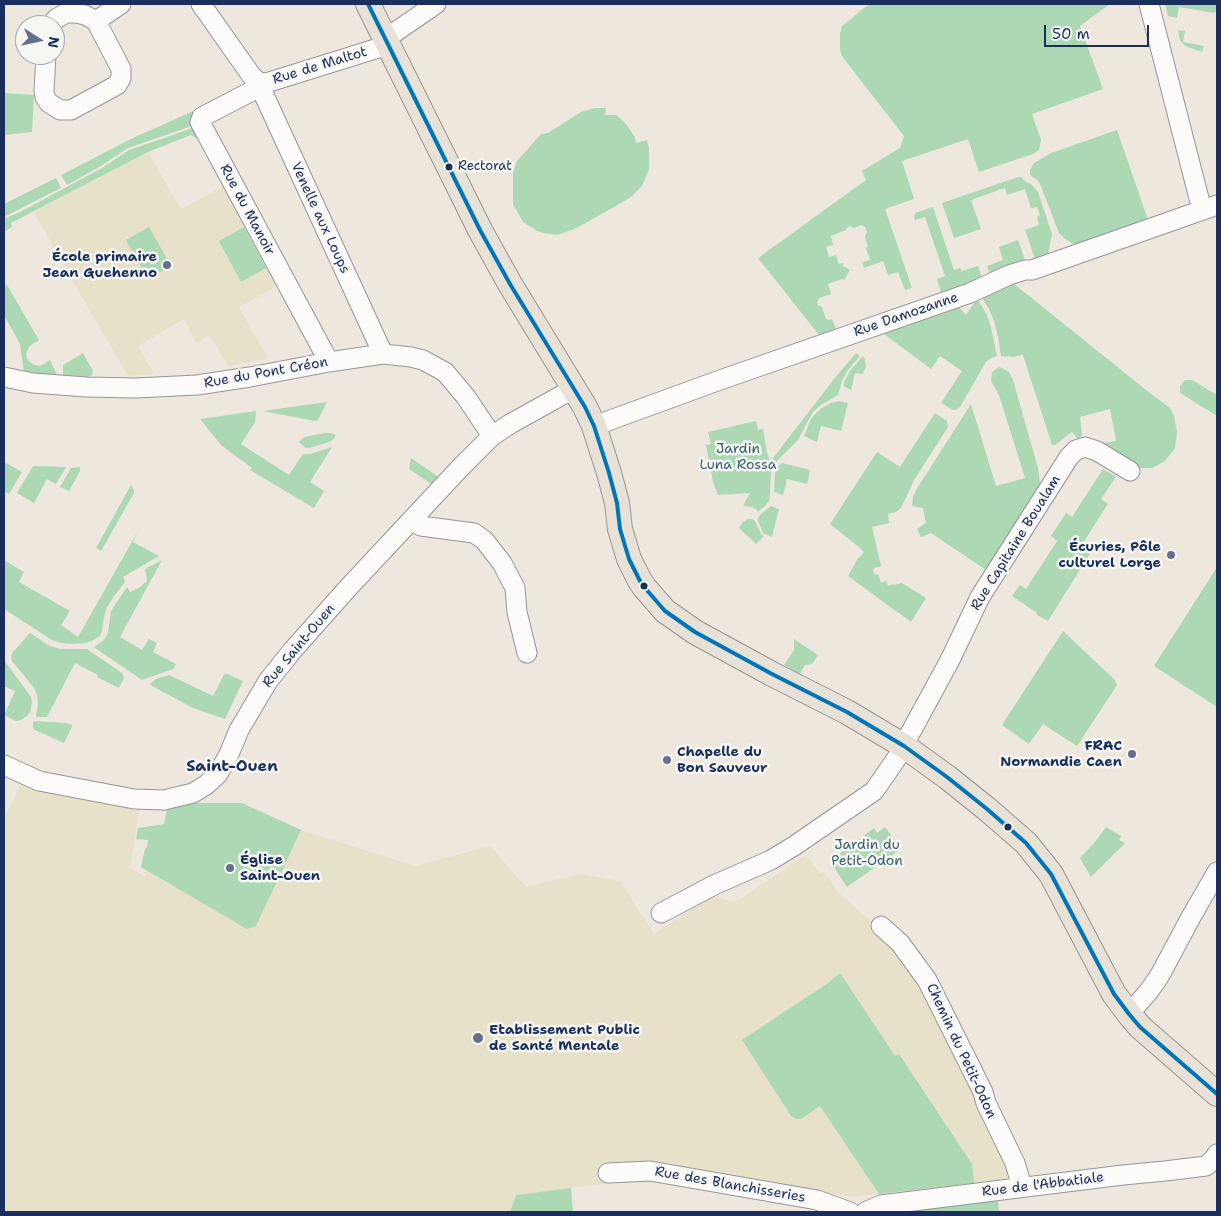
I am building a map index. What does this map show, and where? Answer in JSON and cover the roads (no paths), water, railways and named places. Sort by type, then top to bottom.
[{"type":"main road","points":[[368,4],[480,230],[510,284],[585,407],[594,426],[609,473],[628,559],[640,581],[665,611],[695,632],[847,712],[904,746],[947,776],[987,808],[1026,843],[1051,874],[1114,994],[1129,1014],[1140,1027],[1217,1094]]},
{"type":"street","points":[[96,21],[121,4]]},
{"type":"street","name":"Rue de Maltot","points":[[201,4],[251,75],[258,82],[266,83],[387,42],[436,4]]},
{"type":"street","points":[[1149,4],[1210,208]]},
{"type":"street","points":[[45,65],[45,97],[49,103],[60,110],[71,110],[117,85],[121,78],[121,69],[96,21],[76,13],[63,15]]},
{"type":"street","name":"Venelle aux Loups","points":[[258,82],[383,354]]},
{"type":"street","name":"Rue du Manoir","points":[[258,82],[252,91],[202,117],[200,122],[329,362]]},
{"type":"street","name":"Rue Damozanne","points":[[594,426],[777,360],[970,294],[1010,275],[1025,270],[1032,270],[1210,208]]},
{"type":"street","name":"Rue du Pont Créon","points":[[4,377],[62,386],[136,388],[197,385],[383,354],[411,357],[423,360],[445,372],[466,396],[492,436]]},
{"type":"street","name":"Rue Saint-Ouen","points":[[4,765],[39,781],[134,799],[164,800],[193,793],[206,785],[218,774],[241,726],[268,681],[283,661],[347,589],[492,436],[573,389]]},
{"type":"street","name":"Rue Capitaine Boualam","points":[[904,746],[948,664],[980,597],[1069,457],[1076,450],[1085,447],[1130,471]]},
{"type":"street","points":[[412,520],[421,526],[474,533],[484,540],[502,563],[516,588],[517,612],[527,653]]},
{"type":"street","points":[[661,913],[714,885],[771,860],[867,796],[878,786],[902,752],[904,746]]},
{"type":"street","points":[[1129,1014],[1160,975],[1217,872]]},
{"type":"street","name":"Chemin du Petit-Odon","points":[[881,926],[900,942],[927,980],[983,1092],[986,1103],[1015,1163],[1024,1187]]},
{"type":"street","name":"Rue de l'Abbatiale","points":[[865,1212],[881,1205],[1206,1166],[1217,1154]]},
{"type":"street","name":"Rue des Blanchisseries","points":[[608,1173],[650,1171],[817,1200],[850,1212]]},
{"type":"place","name":"Rectorat","points":[[449,167]]},
{"type":"place","name":"École primaire Jean Guehenno","points":[[167,265]]},
{"type":"place","name":"Écuries, Pôle culturel Lorge","points":[[1171,555]]},
{"type":"place","name":"FRAC Normandie Caen","points":[[1132,754]]},
{"type":"place","name":"Chapelle du Bon Sauveur","points":[[667,760]]},
{"type":"place","name":"Église Saint-Ouen","points":[[230,868]]},
{"type":"place","name":"Etablissement Public de Santé Mentale","points":[[478,1038]]},
{"type":"district","name":"Saint-Ouen","points":[[232,767]]},
{"type":"park label","name":"Jardin Luna Rossa","points":[[738,458]]},
{"type":"park label","name":"Jardin du Petit-Odon","points":[[867,854]]}]
